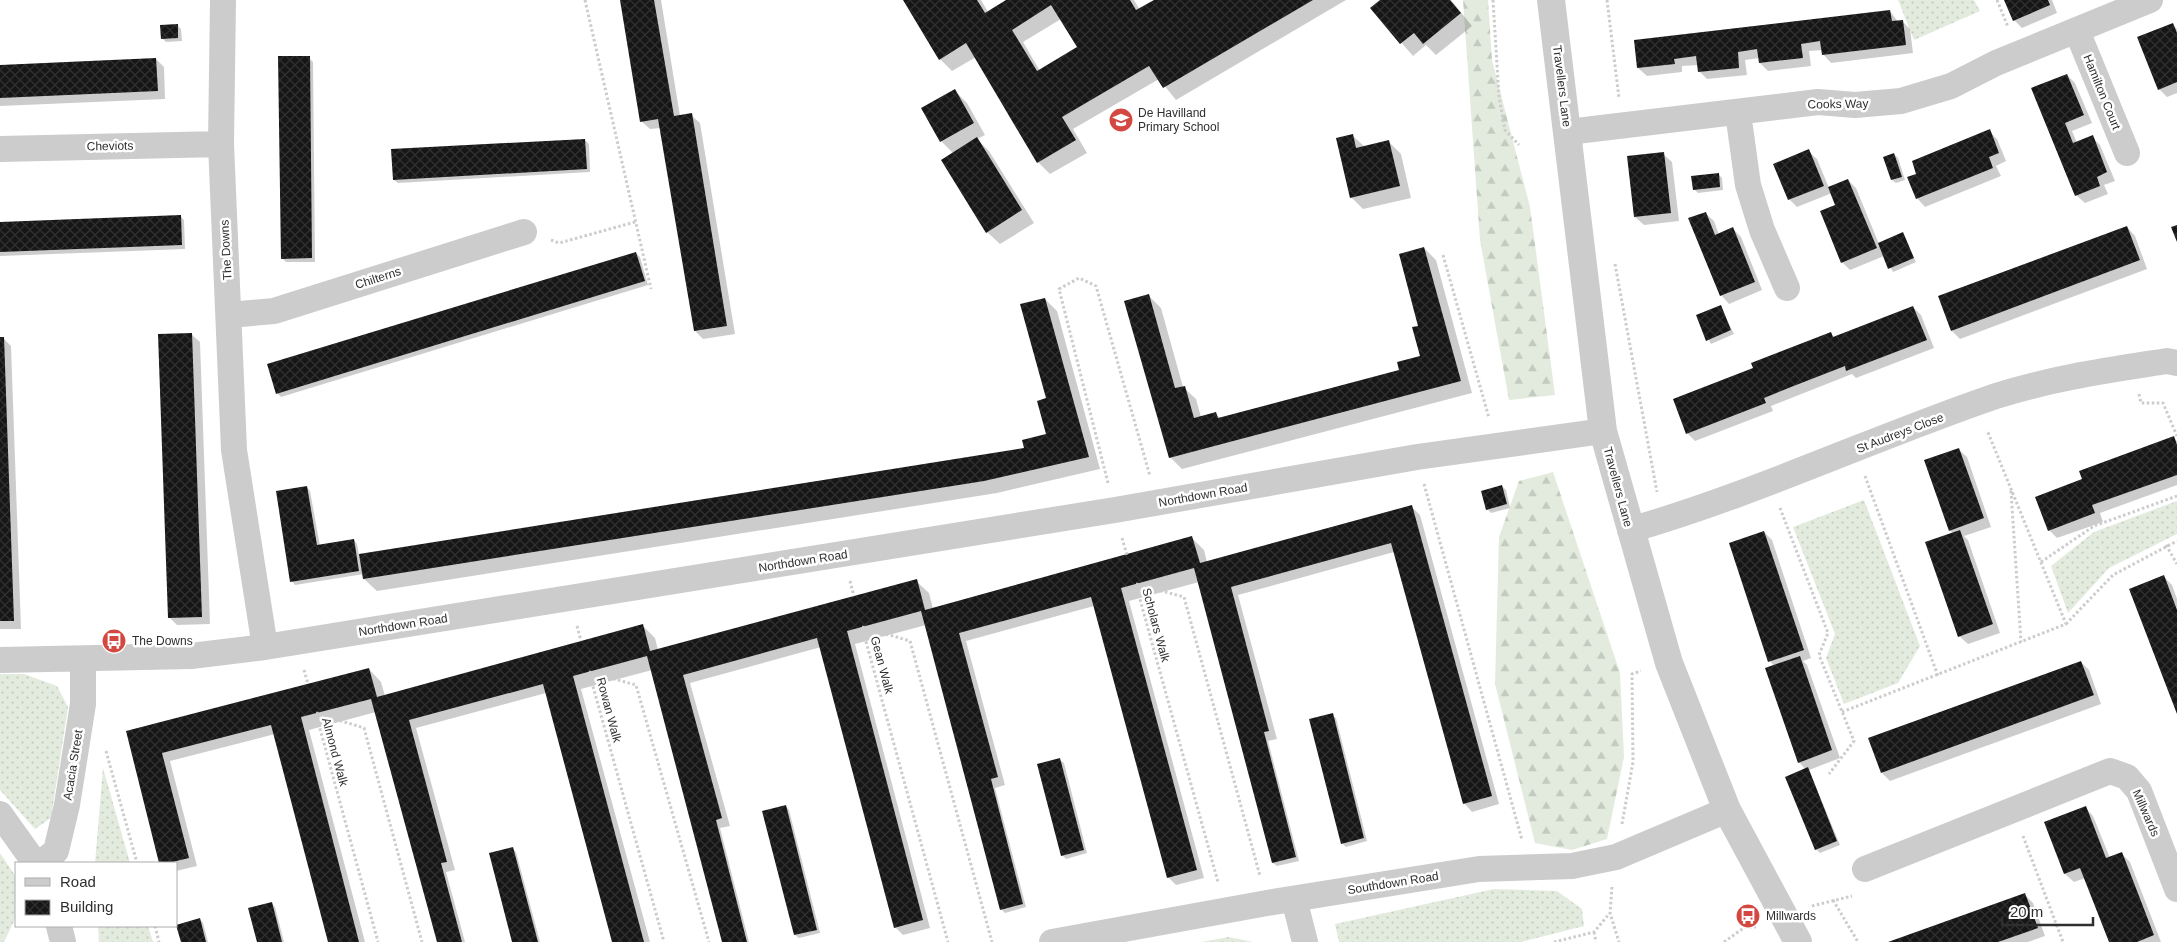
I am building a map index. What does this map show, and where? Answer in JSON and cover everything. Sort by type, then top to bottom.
[{"type":"street","name":"The Downs","points":[[223,0],[221,144],[234,450],[265,648]]},
{"type":"street","name":"Travellers Lane","points":[[1551,0],[1603,431],[1669,663],[1727,810],[1798,942]]},
{"type":"street","name":"Cooks Way","points":[[1568,132],[1818,102],[1855,105],[1901,101],[1951,86],[1996,63],[2150,0]]},
{"type":"street","name":"Hamilton Court","points":[[2076,31],[2127,153]]},
{"type":"street","points":[[1738,113],[1748,185],[1762,230],[1788,288]]},
{"type":"street","name":"Cheviots","points":[[0,149],[221,144]]},
{"type":"street","name":"Chilterns","points":[[229,315],[274,311],[524,232]]},
{"type":"street","name":"St Audreys Close","points":[[1630,530],[1662,521],[1770,482],[1997,396],[2082,374],[2167,361],[2177,363]]},
{"type":"street","name":"Northdown Road","points":[[0,660],[191,656],[265,648],[1158,503],[1417,457],[1603,431]]},
{"type":"street","name":"Acacia Street","points":[[42,862],[56,851],[67,805],[83,704],[83,659]]},
{"type":"street","name":"Millwards","points":[[1864,869],[2110,771],[2127,777],[2139,791],[2177,889]]},
{"type":"street","name":"Southdown Road","points":[[1052,942],[1226,910],[1479,869],[1572,866],[1616,857],[1727,810]]},
{"type":"street","points":[[0,814],[34,862]]},
{"type":"street","points":[[1294,899],[1305,942]]},
{"type":"street","points":[[59,927],[63,942]]},
{"type":"path","points":[[585,0],[651,289]]},
{"type":"path","points":[[1493,0],[1499,97],[1505,130],[1519,145]]},
{"type":"path","points":[[1607,0],[1619,107]]},
{"type":"path","points":[[524,232],[559,243],[635,222]]},
{"type":"path","points":[[1443,255],[1497,445]]},
{"type":"path","points":[[1615,261],[1662,521]]},
{"type":"path","points":[[1115,510],[1059,289],[1079,278],[1096,286],[1158,503]]},
{"type":"path","points":[[2134,366],[2141,403],[2163,403],[2177,436]]},
{"type":"path","points":[[1976,404],[2066,624]]},
{"type":"path","points":[[1855,450],[1938,676]]},
{"type":"path","points":[[1417,457],[1530,867]]},
{"type":"path","points":[[1770,482],[1828,633],[1819,655],[1854,741],[1829,774]]},
{"type":"path","points":[[2011,488],[2021,642]]},
{"type":"path","points":[[2041,562],[2094,526],[2177,496]]},
{"type":"path","points":[[1842,712],[1938,676],[2066,624],[2113,574],[2177,540]]},
{"type":"path","points":[[2166,545],[2177,564]]},
{"type":"path","name":"Scholars Walk","points":[[1226,910],[1136,584],[1184,597],[1267,903]]},
{"type":"path","name":"Gean Walk","points":[[948,942],[862,627],[910,641],[992,942]]},
{"type":"path","name":"Rowan Walk","points":[[664,942],[589,672],[636,685],[709,942]]},
{"type":"path","points":[[1619,942],[1610,913],[1616,857],[1633,762],[1632,674]]},
{"type":"path","name":"Almond Walk","points":[[378,942],[316,713],[364,728],[422,942]]},
{"type":"path","points":[[78,735],[104,743],[137,862]]},
{"type":"path","points":[[2013,810],[2063,942]]},
{"type":"path","points":[[1833,900],[1858,942]]},
{"type":"path","points":[[1554,942],[1594,932],[1610,913]]},
{"type":"path","points":[[155,927],[160,942]]},
{"type":"path","points":[[1594,932],[1596,942]]},
{"type":"green space","points":[[1463,0],[1488,0],[1492,60],[1530,207],[1555,395],[1509,400],[1480,240]]},
{"type":"green space","points":[[1898,0],[1974,0],[1980,11],[1914,40]]},
{"type":"green space","points":[[1553,472],[1620,673],[1624,757],[1607,839],[1572,850],[1535,843],[1495,684],[1499,537],[1519,481]]},
{"type":"green space","points":[[1864,500],[1920,646],[1898,683],[1844,704],[1826,658],[1835,634],[1793,527]]},
{"type":"green space","points":[[2177,501],[2177,534],[2109,568],[2068,613],[2051,566],[2094,532]]},
{"type":"green space","points":[[0,674],[24,674],[57,686],[68,707],[51,818],[35,829],[0,790]]},
{"type":"green space","points":[[103,768],[130,862],[95,862]]},
{"type":"green space","points":[[0,853],[15,876],[15,919],[4,942],[0,942]]},
{"type":"green space","points":[[1494,889],[1557,891],[1582,909],[1584,926],[1521,942],[1339,942],[1335,924]]},
{"type":"green space","points":[[98,927],[148,927],[153,942],[99,942]]},
{"type":"green space","points":[[1229,937],[1253,942],[1201,942]]},
{"type":"building","points":[[620,0],[654,0],[674,116],[692,113],[727,326],[694,331],[658,119],[640,122]]},
{"type":"building","points":[[903,0],[977,0],[985,13],[1006,0],[1130,0],[1136,10],[1154,0],[1313,0],[1163,88],[1149,66],[1062,117],[1076,140],[1037,163],[966,43],[939,60]],"holes":[[[1051,5],[1077,47],[1037,71],[1012,30]]]},
{"type":"building","points":[[1380,0],[1450,0],[1461,13],[1423,44],[1414,33],[1400,44],[1370,8]]},
{"type":"building","points":[[2004,0],[2048,0],[2050,5],[2013,21]]},
{"type":"building","points":[[1890,10],[1892,21],[1903,20],[1906,45],[1822,55],[1820,41],[1801,44],[1803,58],[1759,63],[1757,49],[1738,52],[1739,68],[1698,72],[1696,56],[1674,59],[1675,64],[1637,68],[1634,40]]},
{"type":"building","points":[[2173,23],[2177,33],[2177,82],[2158,90],[2137,37]]},
{"type":"building","points":[[178,24],[178,38],[161,39],[160,25]]},
{"type":"building","points":[[278,56],[310,56],[312,258],[281,259]]},
{"type":"building","points":[[156,58],[158,91],[0,98],[0,65]]},
{"type":"building","points":[[2067,74],[2084,115],[2065,123],[2073,143],[2093,135],[2107,172],[2097,177],[2100,186],[2075,196],[2031,88]]},
{"type":"building","points":[[955,89],[974,123],[940,142],[921,108]]},
{"type":"building","points":[[1990,129],[1999,153],[1989,157],[1993,168],[1916,199],[1907,177],[1916,174],[1912,161]]},
{"type":"building","points":[[1353,134],[1356,148],[1389,140],[1400,186],[1350,198],[1336,138]]},
{"type":"building","points":[[977,137],[1022,210],[986,233],[941,160]]},
{"type":"building","points":[[585,139],[587,169],[393,180],[391,149]]},
{"type":"building","points":[[1809,149],[1824,186],[1788,200],[1773,164]]},
{"type":"building","points":[[1664,152],[1671,213],[1634,217],[1627,156]]},
{"type":"building","points":[[1894,153],[1902,177],[1891,180],[1883,157]]},
{"type":"building","points":[[1719,173],[1720,187],[1693,190],[1691,176]]},
{"type":"building","points":[[1848,179],[1877,248],[1841,263],[1820,211],[1835,205],[1828,187]]},
{"type":"building","points":[[1706,212],[1715,235],[1733,227],[1755,282],[1720,296],[1688,218]]},
{"type":"building","points":[[181,215],[182,245],[0,252],[0,222]]},
{"type":"building","points":[[2177,225],[2177,242],[2171,227]]},
{"type":"building","points":[[2127,226],[2140,260],[1951,331],[1938,296]]},
{"type":"building","points":[[1903,232],[1914,258],[1888,269],[1878,243]]},
{"type":"building","points":[[1424,247],[1461,381],[1169,458],[1124,301],[1149,294],[1175,388],[1185,386],[1194,418],[1216,412],[1218,418],[1399,370],[1397,362],[1420,356],[1412,327],[1418,326],[1399,254]]},
{"type":"building","points":[[636,252],[645,281],[276,394],[267,364]]},
{"type":"building","points":[[1045,298],[1089,457],[984,481],[363,579],[359,554],[1024,448],[1022,440],[1046,434],[1037,401],[1046,398],[1020,304]]},
{"type":"building","points":[[1721,305],[1731,330],[1706,341],[1696,315]]},
{"type":"building","points":[[1913,306],[1927,340],[1846,371],[1845,366],[1791,387],[1764,398],[1766,403],[1686,434],[1673,399],[1753,368],[1751,363],[1831,332],[1833,337]]},
{"type":"building","points":[[192,333],[202,617],[168,618],[158,334]]},
{"type":"building","points":[[0,337],[4,337],[14,621],[0,621]]},
{"type":"building","points":[[2174,436],[2177,445],[2177,475],[2092,505],[2095,513],[2048,531],[2035,497],[2082,479],[2079,471]]},
{"type":"building","points":[[1959,448],[1984,518],[1949,531],[1924,460]]},
{"type":"building","points":[[1502,485],[1507,504],[1486,510],[1481,491]]},
{"type":"building","points":[[307,486],[317,545],[354,539],[359,571],[290,582],[276,491]]},
{"type":"building","points":[[1412,505],[1492,796],[1463,804],[1391,543],[1231,587],[1269,731],[1264,732],[1296,857],[1272,863],[1194,568],[1121,588],[1197,870],[1167,878],[1091,597],[959,633],[998,777],[991,779],[1023,904],[1000,910],[921,611],[847,631],[923,920],[894,928],[817,638],[683,675],[722,818],[716,820],[747,942],[722,942],[647,656],[573,676],[644,942],[612,942],[543,684],[409,720],[447,862],[441,863],[462,942],[437,942],[371,699],[301,717],[359,942],[328,942],[271,725],[162,753],[189,858],[172,862],[159,862],[126,731],[369,668],[377,697],[643,624],[650,651],[917,579],[925,610],[1192,536],[1200,563]]},
{"type":"building","points":[[1960,530],[1993,624],[1958,637],[1925,542]]},
{"type":"building","points":[[1764,531],[1804,650],[1768,662],[1729,543]]},
{"type":"building","points":[[2164,575],[2177,610],[2177,714],[2129,589]]},
{"type":"building","points":[[1800,656],[1832,750],[1798,763],[1765,668]]},
{"type":"building","points":[[2081,661],[2094,695],[1881,773],[1868,738]]},
{"type":"building","points":[[1333,713],[1364,838],[1341,844],[1309,719]]},
{"type":"building","points":[[1060,758],[1084,850],[1061,856],[1037,764]]},
{"type":"building","points":[[1808,767],[1837,841],[1815,850],[1785,777]]},
{"type":"building","points":[[786,805],[817,930],[794,935],[762,811]]},
{"type":"building","points":[[2086,806],[2106,858],[2122,852],[2154,935],[2137,942],[2109,942],[2080,868],[2064,874],[2044,822]]},
{"type":"building","points":[[513,847],[538,942],[512,942],[489,853]]},
{"type":"building","points":[[2025,893],[2038,928],[1998,942],[1888,942]]},
{"type":"building","points":[[272,902],[282,942],[257,942],[248,908]]},
{"type":"building","points":[[200,918],[206,942],[181,942],[177,927],[178,924]]},
{"type":"place","name":"De Havilland Primary School","points":[[1121,120]]},
{"type":"place","name":"The Downs","points":[[114,641]]},
{"type":"place","name":"Millwards","points":[[1748,916]]}]
